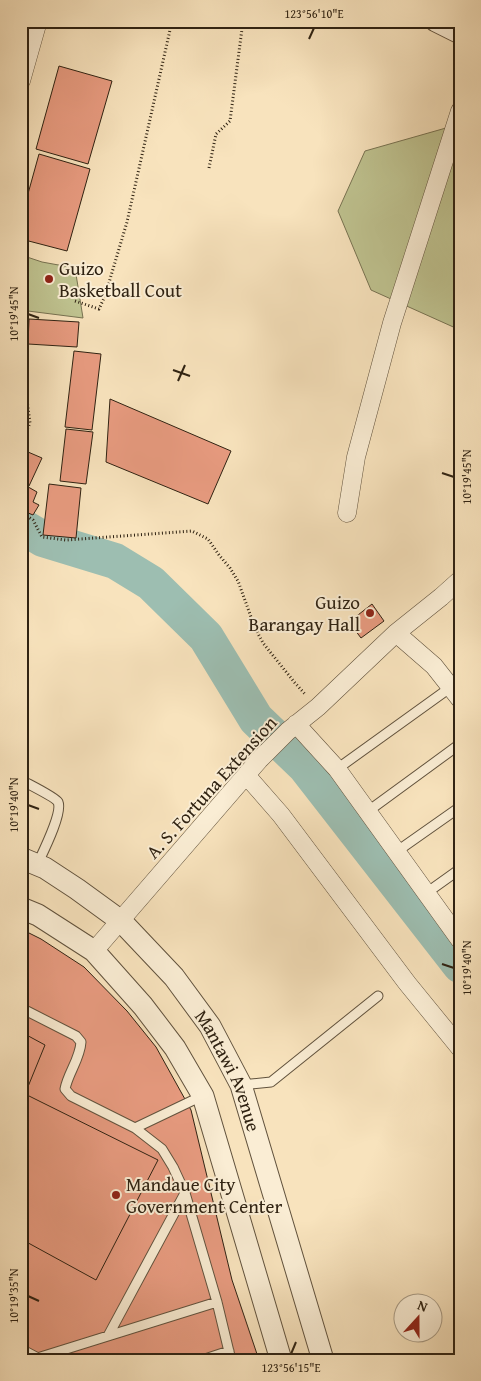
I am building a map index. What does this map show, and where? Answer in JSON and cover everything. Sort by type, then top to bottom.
[{"type":"street","points":[[21,81],[38,21]]},
{"type":"street","points":[[436,21],[460,33]]},
{"type":"street","points":[[347,512],[356,458],[392,323],[460,111]]},
{"type":"street","name":"A. S. Fortuna Extension","points":[[94,951],[246,775],[292,727],[318,707],[396,632],[460,580]]},
{"type":"street","points":[[396,632],[434,666],[455,693]]},
{"type":"street","points":[[292,727],[337,770],[425,894],[459,936]]},
{"type":"street","points":[[246,775],[282,815],[407,983],[460,1048]]},
{"type":"street","name":"Mantawi Avenue","points":[[29,861],[45,868],[121,921],[174,977],[210,1026],[241,1086],[323,1360]]},
{"type":"street","name":"Mantawi Avenue","points":[[21,908],[38,915],[94,951],[143,1006],[174,1048],[203,1096],[281,1360]]},
{"type":"lane","points":[[337,770],[455,693]]},
{"type":"lane","points":[[367,812],[460,744]]},
{"type":"lane","points":[[21,780],[53,798],[58,802],[59,808],[49,839],[29,861]]},
{"type":"lane","points":[[396,852],[460,807]]},
{"type":"lane","points":[[425,894],[460,869]]},
{"type":"lane","points":[[241,1086],[271,1082],[378,996]]},
{"type":"lane","points":[[21,1008],[76,1036],[81,1042],[80,1050],[65,1089],[71,1096],[135,1128],[162,1149],[173,1166],[185,1193],[217,1302],[230,1355],[202,1360]]},
{"type":"lane","points":[[135,1128],[203,1096]]},
{"type":"lane","points":[[108,1336],[185,1193]]},
{"type":"lane","points":[[21,1349],[36,1359],[217,1302]]},
{"type":"path","points":[[75,301],[99,310],[106,296],[127,222],[172,21]]},
{"type":"path","points":[[209,168],[216,134],[230,121],[244,21]]},
{"type":"path","points":[[21,307],[24,316],[22,362],[30,423],[27,430],[21,435]]},
{"type":"path","points":[[21,512],[33,520],[42,537],[66,540],[192,531],[208,538],[238,581],[255,628],[263,643],[294,683],[318,707]]},
{"type":"green space","points":[[460,124],[460,330],[371,290],[338,211],[365,151]]},
{"type":"green space","name":"Guizo Basketball Cout","points":[[21,255],[42,262],[75,268],[83,318],[28,311],[21,291]]},
{"type":"building","points":[[59,66],[112,81],[88,164],[36,149]]},
{"type":"building","points":[[39,154],[90,169],[67,251],[21,239],[21,219]]},
{"type":"building","points":[[29,319],[79,322],[77,347],[28,344]]},
{"type":"building","points":[[74,351],[101,354],[92,430],[65,427]]},
{"type":"building","points":[[110,399],[231,451],[208,504],[106,462]]},
{"type":"building","points":[[66,429],[93,432],[86,484],[60,481]]},
{"type":"building","points":[[21,449],[42,458],[29,486],[21,482]]},
{"type":"building","points":[[21,484],[37,492],[33,502],[39,505],[33,515],[21,510]]},
{"type":"building","points":[[49,484],[81,488],[76,538],[43,535]]},
{"type":"building","name":"Guizo Barangay Hall","points":[[372,604],[384,621],[361,638],[349,622]]},
{"type":"building","name":"Mandaue City Government Center","points":[[21,929],[41,939],[84,967],[127,1011],[156,1047],[191,1110],[232,1280],[259,1360],[21,1360]]},
{"type":"building","name":"Mandaue City Government Center","points":[[21,1032],[45,1045],[25,1094],[158,1160],[96,1280],[21,1239]]},
{"type":"waterway","points":[[21,526],[43,539],[115,561],[151,583],[206,637],[256,719],[305,766],[460,965]]},
{"type":"place","name":"Guizo Basketball Cout","points":[[49,279]]},
{"type":"place","name":"Guizo Barangay Hall","points":[[370,613]]},
{"type":"place","name":"Mandaue City Government Center","points":[[116,1195]]}]
